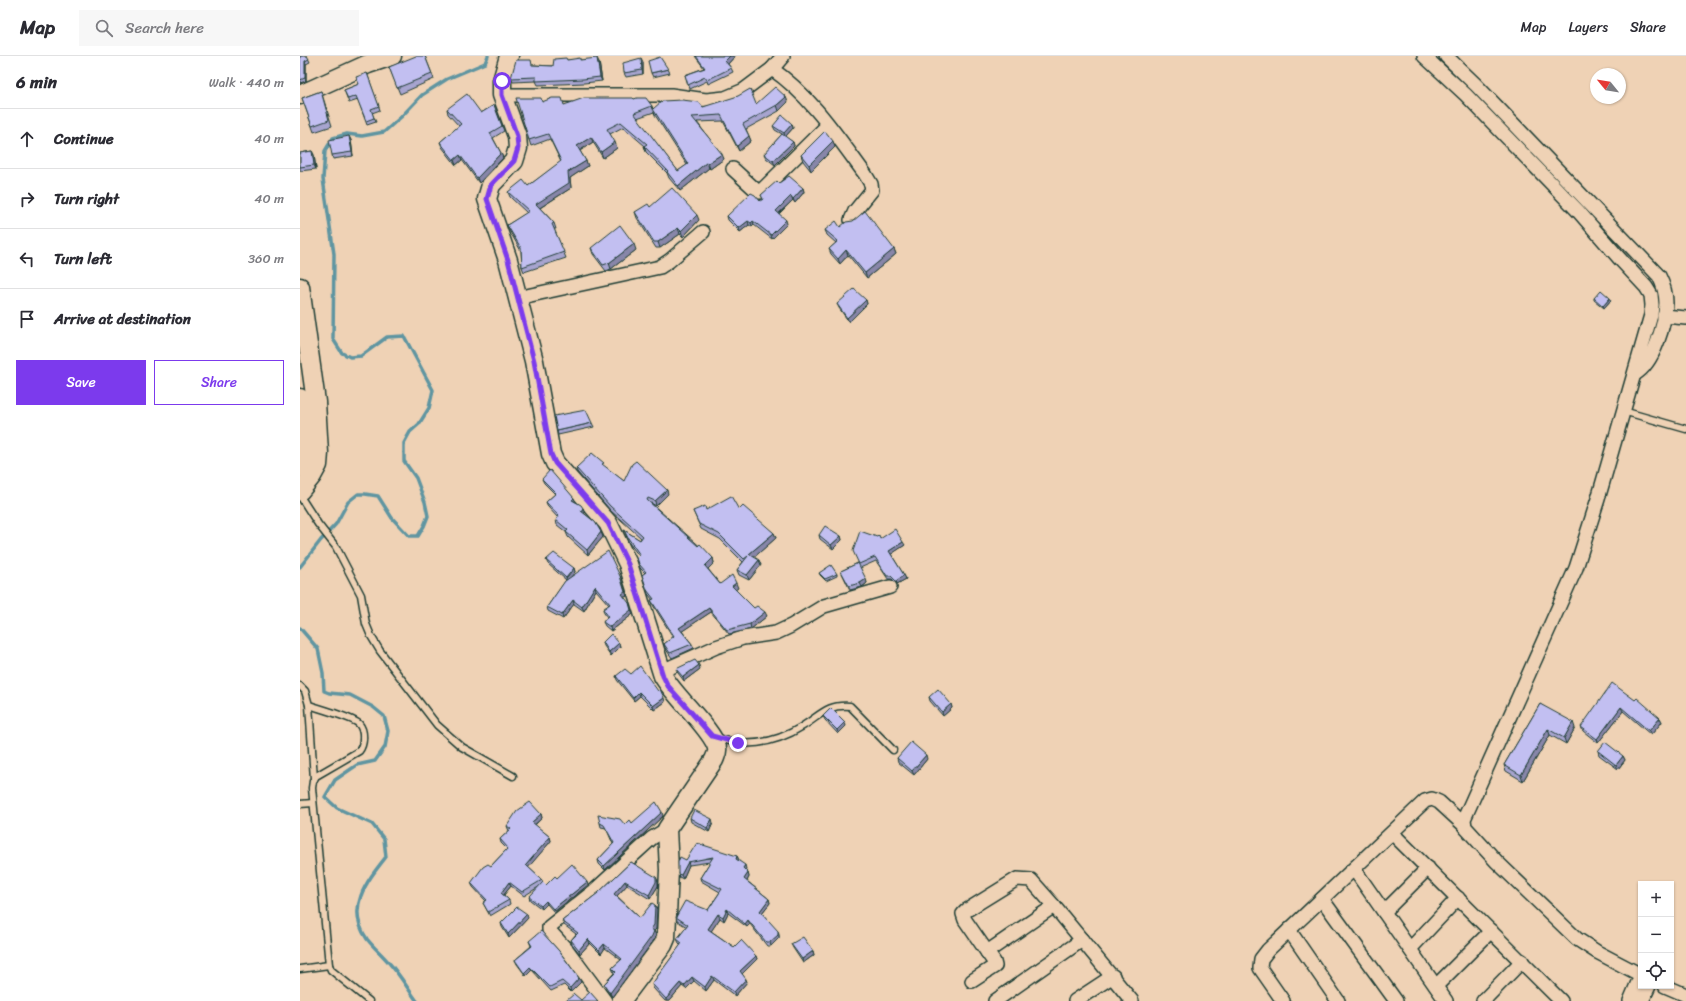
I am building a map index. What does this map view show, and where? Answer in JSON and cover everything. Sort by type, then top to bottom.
[{"type":"street","points":[[300,95],[342,75],[392,56]]},
{"type":"street","points":[[508,56],[502,81],[502,95],[517,136],[518,148],[514,161],[491,185],[487,199],[508,260],[534,361],[552,458],[608,523],[628,564],[668,686],[712,736],[717,746],[717,753],[714,760],[667,829],[652,838],[594,891],[549,927],[549,930],[567,950],[605,1001]]},
{"type":"street","points":[[502,95],[671,96],[706,100],[724,98],[744,90],[772,69],[783,56]]},
{"type":"street","points":[[1424,56],[1584,208],[1659,276],[1666,303],[1659,339],[1651,356],[1643,368],[1633,375]]},
{"type":"street","points":[[1446,56],[1486,95],[1584,208],[1619,258],[1646,287],[1651,295],[1652,305],[1651,315],[1598,499],[1576,568],[1464,822]]},
{"type":"street","points":[[772,69],[795,86],[828,125],[865,174],[872,188],[870,194],[854,211],[851,220]]},
{"type":"street","points":[[1476,106],[1486,95]]},
{"type":"street","points":[[733,169],[760,192],[828,125]]},
{"type":"street","points":[[517,298],[660,267],[702,232]]},
{"type":"street","points":[[300,288],[305,402],[304,460],[300,467]]},
{"type":"street","points":[[1664,316],[1686,318]]},
{"type":"street","points":[[300,491],[312,476],[318,465],[320,453],[305,402]]},
{"type":"street","points":[[662,671],[716,646],[743,638],[776,632],[791,626],[824,606],[890,587]]},
{"type":"street","points":[[1281,1000],[1260,968],[1261,959],[1425,801],[1432,799],[1439,802],[1464,822],[1466,829],[1497,862],[1577,939],[1596,952],[1638,973]]},
{"type":"street","points":[[620,1001],[663,945],[666,938],[669,870],[667,829]]},
{"type":"street","points":[[1392,832],[1522,961],[1554,998]]},
{"type":"street","points":[[1384,912],[1428,868]]},
{"type":"street","points":[[1354,869],[1436,986],[1444,1000]]},
{"type":"street","points":[[972,981],[995,966],[964,920],[963,914],[1017,879],[1031,880],[1113,976],[1132,1001]]},
{"type":"street","points":[[1410,949],[1458,898]]},
{"type":"street","points":[[1322,899],[1396,1001]]},
{"type":"street","points":[[987,952],[1054,906]]},
{"type":"street","points":[[1290,930],[1338,1001]]},
{"type":"street","points":[[1436,986],[1491,931]]},
{"type":"street","points":[[995,1001],[1082,940]]},
{"type":"street","points":[[1483,1001],[1522,961]]},
{"type":"street","points":[[1075,1001],[1113,976]]},
{"type":"street","points":[[1630,1001],[1638,982]]},
{"type":"street","points":[[1642,1001],[1648,989]]},
{"type":"street","points":[[1672,989],[1686,995]]},
{"type":"lane","points":[[1623,412],[1686,429]]},
{"type":"lane","points":[[300,496],[323,531],[336,547],[361,595],[366,624],[371,636],[425,711],[437,725],[462,748],[513,776]]},
{"type":"lane","points":[[300,686],[305,691],[309,705],[314,780],[312,788],[313,803],[328,965],[331,970],[369,1001]]},
{"type":"lane","points":[[309,705],[356,721],[362,730],[362,747],[359,751],[316,776],[314,780]]},
{"type":"lane","points":[[712,736],[738,743],[762,743],[791,732],[803,726],[830,707],[839,705],[850,706],[894,750]]},
{"type":"lane","points":[[300,804],[313,803]]},
{"type":"lane","points":[[300,969],[328,965]]},
{"type":"building","points":[[300,56],[307,56],[309,59],[305,61],[305,78],[300,80]]},
{"type":"building","points":[[416,56],[425,56],[432,74],[397,88],[389,67]]},
{"type":"building","points":[[696,56],[730,56],[725,61],[731,68],[707,80],[705,77],[688,85],[685,75],[705,68]]},
{"type":"building","points":[[660,57],[668,69],[651,73],[648,61]]},
{"type":"building","points":[[566,58],[567,60],[580,58],[580,60],[597,58],[600,77],[536,81],[536,77],[511,78],[516,60],[531,60],[532,65],[553,66],[554,59]]},
{"type":"building","points":[[641,58],[642,70],[624,73],[623,63]]},
{"type":"building","points":[[367,73],[379,106],[371,109],[374,118],[366,121],[356,96],[348,99],[344,90],[359,84],[356,77]]},
{"type":"building","points":[[775,87],[786,97],[777,105],[743,124],[749,136],[737,146],[721,115],[692,117],[722,154],[708,163],[707,162],[678,186],[667,172],[668,171],[644,146],[647,144],[621,122],[607,129],[615,142],[601,152],[591,137],[577,146],[586,161],[568,172],[569,183],[536,204],[554,223],[552,224],[564,252],[522,267],[521,248],[507,225],[529,211],[508,192],[523,180],[528,186],[561,161],[548,134],[529,140],[516,98],[541,98],[542,102],[552,98],[562,98],[564,105],[584,98],[646,98],[652,106],[634,113],[678,171],[688,164],[653,109],[662,101],[682,100],[699,102],[703,107],[738,96],[750,89],[756,104]]},
{"type":"building","points":[[321,91],[329,120],[312,126],[302,98]]},
{"type":"building","points":[[467,94],[481,113],[494,105],[502,126],[490,133],[501,153],[477,178],[460,155],[454,160],[440,142],[461,124],[447,109]]},
{"type":"building","points":[[782,115],[792,124],[784,133],[773,126]]},
{"type":"building","points":[[825,131],[833,141],[809,165],[801,155]]},
{"type":"building","points":[[782,134],[793,142],[773,161],[764,154]]},
{"type":"building","points":[[349,136],[352,152],[332,155],[329,140]]},
{"type":"building","points":[[312,151],[314,165],[300,167],[300,153]]},
{"type":"building","points":[[789,176],[803,188],[793,199],[791,196],[776,211],[786,220],[771,235],[753,221],[751,223],[748,221],[739,228],[727,216],[751,193],[760,201],[763,199],[761,195],[777,181],[779,183]]},
{"type":"building","points":[[672,188],[697,215],[681,231],[678,228],[658,242],[654,242],[635,212],[648,204],[650,207]]},
{"type":"building","points":[[865,211],[894,249],[865,273],[846,250],[838,259],[829,249],[838,241],[825,230],[836,221],[840,227],[846,222],[853,221]]},
{"type":"building","points":[[620,225],[634,244],[609,263],[603,265],[591,248]]},
{"type":"building","points":[[854,289],[866,300],[847,318],[837,304]]},
{"type":"building","points":[[1601,290],[1610,298],[1603,306],[1594,298]]},
{"type":"building","points":[[586,410],[592,423],[557,431],[554,416]]},
{"type":"building","points":[[592,453],[604,463],[602,464],[624,481],[632,464],[636,461],[667,490],[655,501],[648,498],[647,500],[698,546],[700,544],[713,558],[705,566],[720,584],[732,575],[736,583],[732,586],[754,608],[757,606],[765,612],[750,624],[727,630],[709,608],[679,628],[692,644],[670,653],[664,644],[674,636],[651,600],[654,599],[647,590],[642,575],[646,572],[639,564],[637,558],[640,555],[624,530],[640,540],[643,536],[610,506],[576,468]]},
{"type":"building","points":[[550,470],[574,498],[572,500],[581,505],[583,508],[581,511],[595,522],[601,532],[587,550],[566,532],[568,530],[556,520],[559,516],[546,502],[556,493],[542,479]]},
{"type":"building","points":[[731,496],[739,510],[743,506],[774,533],[749,554],[759,560],[747,575],[737,570],[748,556],[744,559],[719,534],[699,524],[693,511],[705,506],[706,510]]},
{"type":"building","points":[[825,526],[841,536],[831,545],[819,535]]},
{"type":"building","points":[[895,529],[903,542],[889,551],[904,575],[896,581],[891,576],[887,576],[875,557],[859,564],[853,551],[860,531],[877,537],[879,535],[880,539]]},
{"type":"building","points":[[608,551],[620,576],[625,592],[622,594],[629,603],[631,610],[610,627],[603,622],[608,616],[603,609],[610,604],[595,586],[582,607],[573,600],[562,615],[547,607],[565,581]]},
{"type":"building","points":[[554,553],[574,568],[566,578],[546,560]]},
{"type":"building","points":[[858,563],[866,579],[860,583],[849,586],[841,571]]},
{"type":"building","points":[[831,565],[837,574],[825,579],[819,573]]},
{"type":"building","points":[[611,634],[619,643],[609,652],[603,642]]},
{"type":"building","points":[[695,660],[699,665],[683,677],[676,669]]},
{"type":"building","points":[[640,666],[658,691],[660,689],[664,698],[653,706],[639,692],[633,698],[616,676],[625,669],[631,674]]},
{"type":"building","points":[[1612,683],[1635,700],[1637,698],[1660,718],[1649,731],[1621,707],[1597,739],[1581,727]]},
{"type":"building","points":[[938,689],[951,704],[942,712],[929,697]]},
{"type":"building","points":[[1540,704],[1573,722],[1564,738],[1548,729],[1521,775],[1504,765]]},
{"type":"building","points":[[831,708],[845,722],[837,730],[823,716]]},
{"type":"building","points":[[911,742],[926,755],[912,771],[897,758]]},
{"type":"building","points":[[1605,742],[1623,756],[1616,765],[1598,751]]},
{"type":"building","points":[[530,802],[541,814],[532,822],[550,837],[526,865],[542,880],[522,892],[509,882],[501,893],[509,900],[488,912],[483,903],[487,900],[471,883],[483,867],[488,864],[491,866],[508,848],[500,839],[511,829],[507,826],[517,811]]},
{"type":"building","points":[[656,802],[662,812],[604,866],[598,860],[614,843],[604,825],[600,823],[598,815],[620,819],[625,825],[630,820],[632,823]]},
{"type":"building","points":[[694,810],[712,819],[707,828],[690,818]]},
{"type":"building","points":[[697,843],[737,856],[736,859],[745,865],[743,868],[748,873],[744,879],[769,899],[760,911],[778,931],[778,935],[770,942],[766,942],[748,920],[745,924],[727,909],[723,917],[718,914],[708,929],[734,947],[741,940],[756,956],[740,971],[746,979],[734,992],[712,976],[705,987],[692,977],[684,986],[680,983],[666,999],[652,984],[682,943],[677,939],[688,925],[676,917],[685,901],[708,910],[722,889],[700,878],[713,857],[688,862],[681,875],[678,874],[678,862],[680,857],[686,860]]},
{"type":"building","points":[[631,862],[656,877],[656,882],[649,895],[625,881],[614,894],[640,918],[652,903],[655,905],[654,925],[651,929],[654,931],[652,936],[610,993],[604,984],[616,972],[612,968],[622,959],[604,944],[599,950],[588,939],[579,950],[571,940],[578,933],[562,921],[598,893]]},
{"type":"building","points":[[572,864],[587,882],[553,909],[546,901],[541,906],[529,897],[543,882],[546,885],[555,876],[557,878]]},
{"type":"building","points":[[517,907],[527,914],[508,934],[501,923]]},
{"type":"building","points":[[541,931],[559,951],[579,978],[570,988],[562,981],[550,987],[530,967],[524,973],[515,960],[532,946],[529,941]]},
{"type":"building","points":[[803,937],[813,951],[802,959],[791,944]]},
{"type":"building","points":[[590,992],[598,1001],[566,1001],[574,994],[581,1000]]},
{"type":"waterway","points":[[300,567],[321,540],[336,524],[348,502],[358,494],[378,496],[392,518],[409,536],[418,536],[428,516],[425,502],[416,478],[404,461],[404,443],[410,432],[419,424],[429,408],[433,390],[404,336],[387,337],[361,356],[350,357],[342,353],[333,339],[334,254],[323,179],[325,151],[333,138],[347,134],[362,136],[384,132],[422,95],[447,79],[485,63],[488,56]]},
{"type":"waterway","points":[[300,628],[318,649],[323,673],[324,691],[329,693],[350,695],[373,707],[384,716],[388,731],[385,747],[375,761],[357,765],[335,780],[325,797],[337,808],[372,824],[384,839],[386,857],[366,885],[361,895],[358,906],[358,916],[361,928],[367,939],[394,968],[417,1001]]},
{"type":"route","points":[[502,81],[502,95],[517,136],[518,148],[514,161],[491,185],[487,199],[508,260],[534,361],[552,458],[608,523],[628,564],[663,676],[668,686],[712,736],[738,743]]}]
